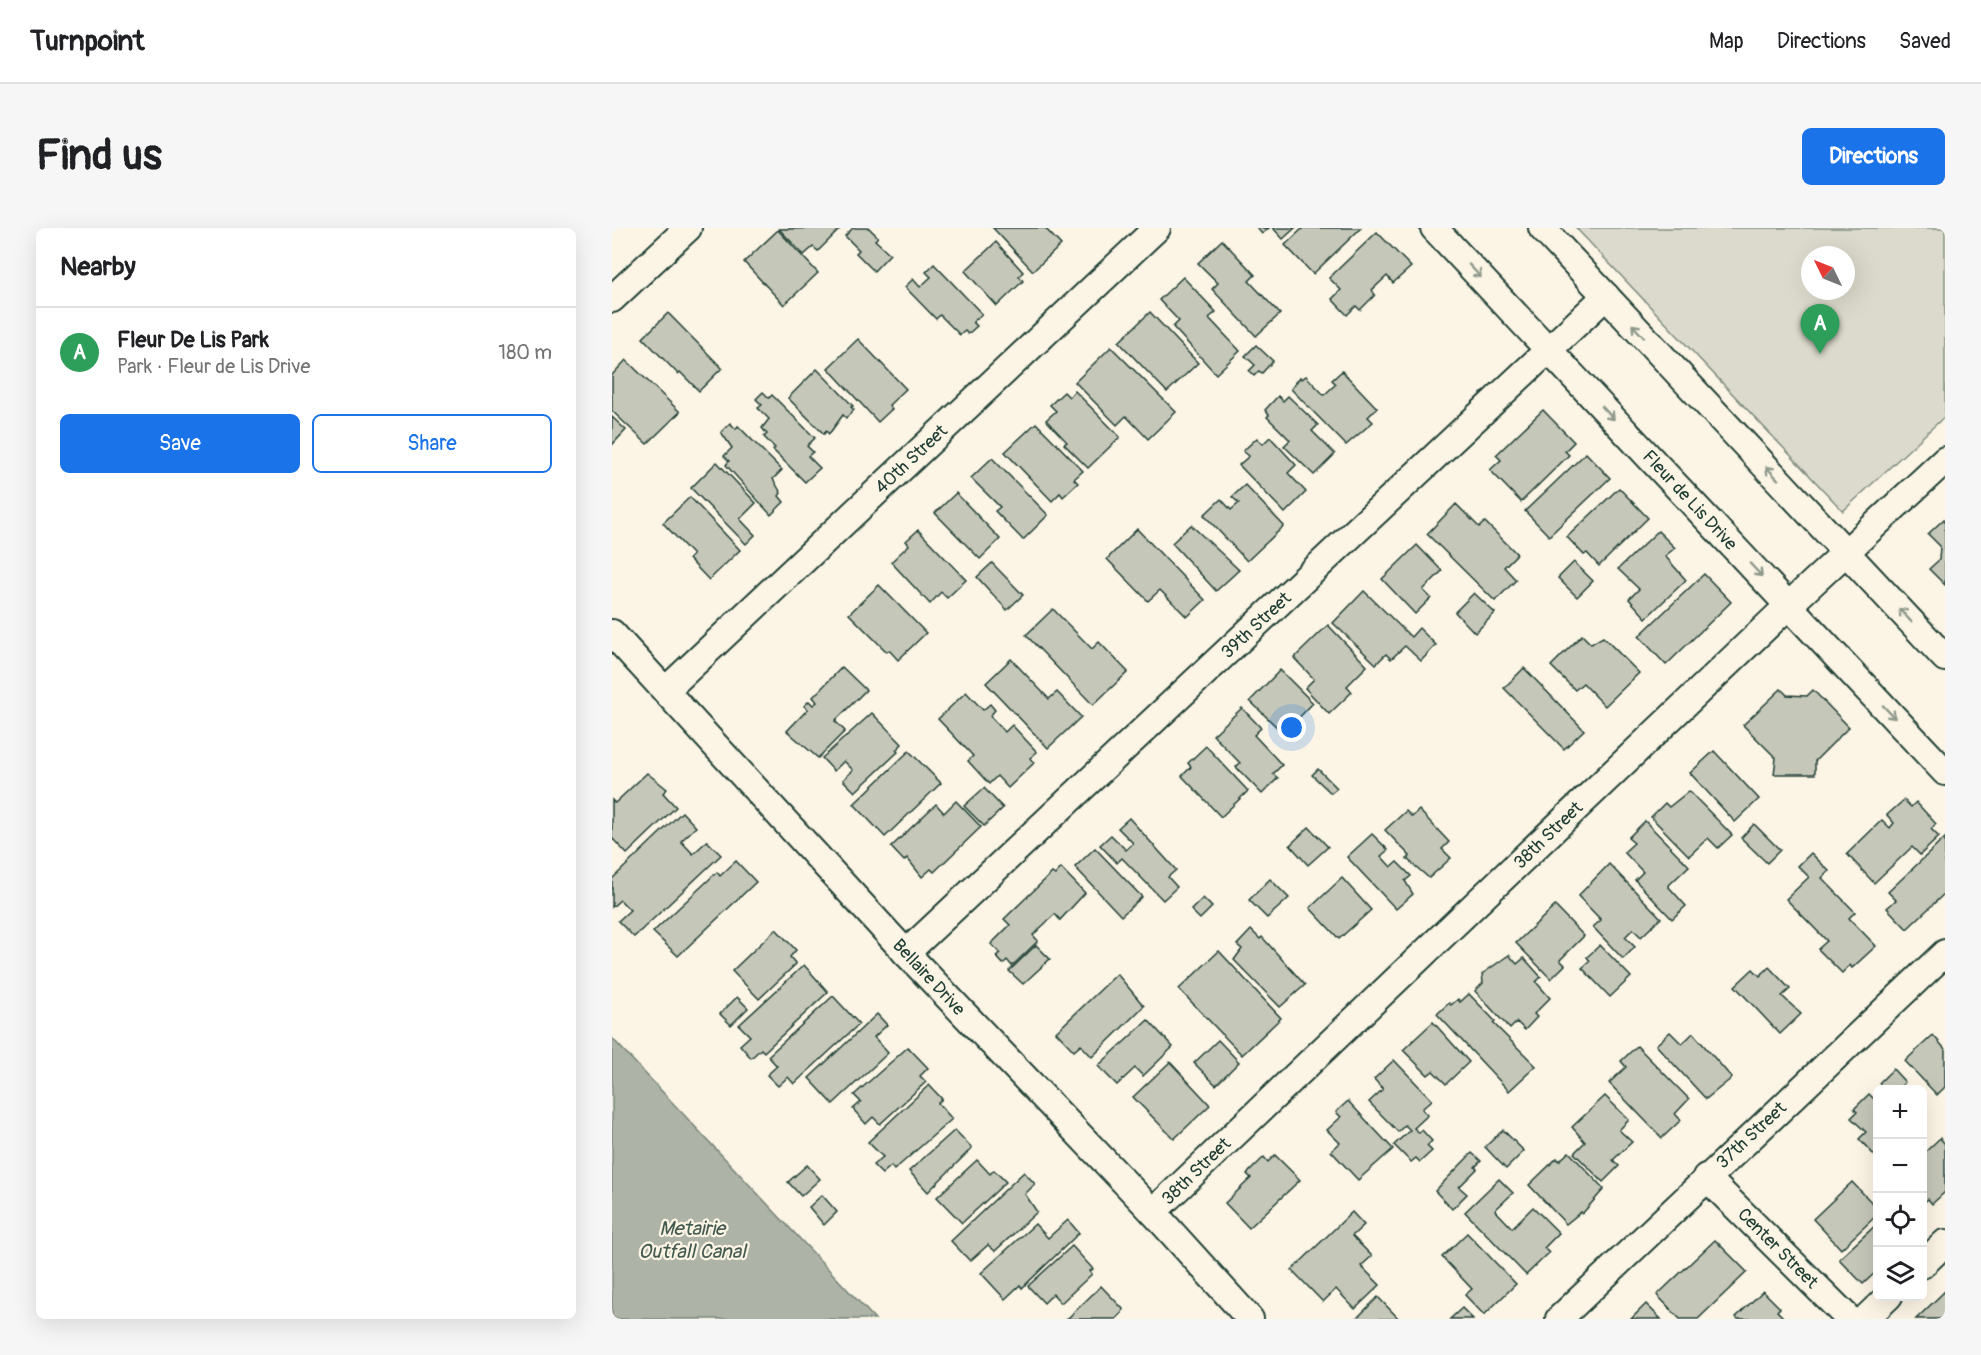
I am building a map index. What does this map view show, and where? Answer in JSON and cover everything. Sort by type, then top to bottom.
[{"type":"street","points":[[612,299],[688,228]]},
{"type":"street","name":"40th Street","points":[[666,690],[1157,228]]},
{"type":"street","name":"Fleur de Lis Drive","points":[[1434,228],[1945,772]]},
{"type":"street","points":[[1542,228],[1945,658]]},
{"type":"street","name":"39th Street","points":[[906,953],[1606,296]]},
{"type":"street","name":"38th Street","points":[[1153,1212],[1789,605],[1945,460]]},
{"type":"street","name":"Bellaire Drive","points":[[612,633],[906,953],[1153,1212],[1250,1319]]},
{"type":"street","name":"37th Street","points":[[1559,1319],[1706,1177],[1945,953]]},
{"type":"street","name":"Center Street","points":[[1706,1177],[1849,1319]]},
{"type":"street","points":[[1927,1261],[1945,1244]]},
{"type":"street","points":[[1865,1319],[1884,1301]]},
{"type":"shaded area","points":[[1576,228],[1945,228],[1945,416],[1843,511]]},
{"type":"water","name":"Metairie Outfall Canal","points":[[612,1038],[875,1319],[612,1319]]},
{"type":"building","points":[[841,228],[818,251],[813,247],[804,255],[779,229]]},
{"type":"building","points":[[853,228],[869,228],[878,237],[875,240],[890,254],[874,271],[856,253],[859,250],[845,236]]},
{"type":"building","points":[[993,228],[1045,228],[1061,245],[1033,271]]},
{"type":"building","points":[[1257,228],[1269,228],[1262,234]]},
{"type":"building","points":[[1273,228],[1295,228],[1283,239]]},
{"type":"building","points":[[1303,228],[1361,228],[1313,274],[1285,245]]},
{"type":"building","points":[[778,230],[818,273],[784,305],[744,262]]},
{"type":"building","points":[[1377,232],[1411,267],[1393,283],[1387,276],[1372,290],[1375,295],[1360,310],[1356,306],[1347,315],[1332,299],[1341,290],[1329,278]]},
{"type":"building","points":[[1222,240],[1255,275],[1249,281],[1280,314],[1256,336],[1212,289],[1218,283],[1198,263]]},
{"type":"building","points":[[996,242],[1023,272],[1019,276],[1023,281],[997,306],[965,271]]},
{"type":"building","points":[[934,264],[982,314],[973,322],[977,326],[968,334],[965,331],[960,335],[940,315],[936,319],[905,287],[913,279],[920,287],[931,277],[926,272]]},
{"type":"building","points":[[1183,277],[1216,312],[1209,318],[1240,351],[1216,374],[1173,327],[1179,321],[1159,300]]},
{"type":"building","points":[[1150,312],[1198,363],[1167,392],[1119,342]]},
{"type":"building","points":[[668,313],[722,368],[699,391],[680,372],[678,374],[643,338]]},
{"type":"building","points":[[858,339],[906,389],[889,405],[892,409],[878,422],[828,368]]},
{"type":"building","points":[[1256,345],[1273,361],[1262,373],[1259,371],[1254,376],[1249,371],[1255,365],[1245,356]]},
{"type":"building","points":[[1111,347],[1176,412],[1148,439],[1126,416],[1117,425],[1075,382]]},
{"type":"building","points":[[626,360],[680,412],[647,444],[612,411],[612,375]]},
{"type":"building","points":[[817,369],[853,406],[851,407],[854,410],[846,418],[843,415],[829,434],[826,431],[824,434],[788,398]]},
{"type":"building","points":[[1342,371],[1377,408],[1368,417],[1373,422],[1346,445],[1291,389],[1300,377],[1302,379],[1306,376],[1324,395],[1336,384],[1332,380]]},
{"type":"building","points":[[1075,391],[1120,437],[1088,468],[1064,444],[1067,442],[1046,420],[1056,411],[1050,405],[1064,392],[1069,397]]},
{"type":"building","points":[[763,392],[769,398],[772,395],[815,438],[807,446],[813,452],[808,456],[820,468],[805,482],[773,450],[775,448],[764,437],[767,434],[762,428],[769,419],[758,408],[762,405],[756,399]]},
{"type":"building","points":[[1278,396],[1283,401],[1288,396],[1318,425],[1312,431],[1335,454],[1314,475],[1284,446],[1290,440],[1267,417],[1269,415],[1265,410]]},
{"type":"building","points":[[1543,410],[1574,442],[1565,451],[1569,455],[1521,502],[1490,470],[1501,460],[1496,455]]},
{"type":"building","points":[[612,417],[626,430],[612,445]]},
{"type":"building","points":[[730,423],[736,429],[738,426],[782,470],[773,479],[781,493],[779,496],[784,502],[771,515],[726,465],[729,461],[724,456],[732,448],[721,432]]},
{"type":"building","points":[[1036,423],[1083,471],[1074,479],[1078,483],[1063,497],[1060,493],[1052,501],[1005,452]]},
{"type":"building","points":[[1270,437],[1296,465],[1288,473],[1306,492],[1285,513],[1239,465],[1249,456],[1243,451],[1257,438],[1263,444]]},
{"type":"building","points":[[1586,453],[1610,478],[1549,536],[1525,511]]},
{"type":"building","points":[[992,458],[1048,515],[1023,540],[995,511],[1000,507],[971,478]]},
{"type":"building","points":[[717,462],[756,503],[740,519],[755,535],[746,544],[691,488]]},
{"type":"building","points":[[1245,485],[1284,526],[1247,561],[1204,515],[1221,499],[1231,510],[1239,503],[1232,497]]},
{"type":"building","points":[[1619,488],[1648,518],[1599,566],[1587,553],[1584,555],[1567,537]]},
{"type":"building","points":[[956,493],[1000,539],[980,559],[935,513]]},
{"type":"building","points":[[690,497],[740,550],[709,580],[689,559],[693,555],[663,523]]},
{"type":"building","points":[[1456,504],[1479,527],[1485,522],[1517,554],[1504,567],[1516,580],[1495,601],[1427,534]]},
{"type":"building","points":[[1944,519],[1945,585],[1929,569],[1939,560],[1940,546],[1928,534]]},
{"type":"building","points":[[1191,525],[1239,570],[1216,591],[1172,543]]},
{"type":"building","points":[[1137,529],[1205,600],[1187,617],[1160,590],[1148,601],[1107,559]]},
{"type":"building","points":[[918,530],[966,580],[947,598],[941,592],[930,604],[891,562],[909,545],[906,541]]},
{"type":"building","points":[[1658,531],[1675,548],[1665,556],[1686,580],[1646,618],[1629,599],[1639,589],[1618,569]]},
{"type":"building","points":[[1417,545],[1442,571],[1423,590],[1431,598],[1415,614],[1382,579]]},
{"type":"building","points":[[1574,562],[1593,581],[1577,597],[1558,578]]},
{"type":"building","points":[[992,563],[1023,595],[1007,610],[977,577]]},
{"type":"building","points":[[1704,574],[1731,602],[1666,665],[1639,636]]},
{"type":"building","points":[[879,585],[926,633],[898,660],[849,614]]},
{"type":"building","points":[[1364,591],[1411,637],[1419,628],[1436,645],[1421,661],[1405,646],[1391,659],[1386,654],[1376,664],[1333,623]]},
{"type":"building","points":[[1474,593],[1495,613],[1475,633],[1455,612]]},
{"type":"building","points":[[1053,609],[1092,649],[1099,642],[1128,672],[1093,705],[1026,635]]},
{"type":"building","points":[[1328,625],[1367,666],[1347,686],[1352,692],[1329,714],[1305,688],[1314,679],[1294,658]]},
{"type":"building","points":[[1582,635],[1591,644],[1603,637],[1639,673],[1605,706],[1583,683],[1575,690],[1551,666]]},
{"type":"building","points":[[1011,659],[1049,699],[1057,692],[1081,717],[1048,748],[986,683]]},
{"type":"building","points":[[842,667],[866,690],[835,721],[845,731],[818,758],[787,731],[808,709],[804,706],[809,701],[813,705],[817,702],[813,697]]},
{"type":"building","points":[[1524,668],[1584,730],[1564,749],[1504,688]]},
{"type":"building","points":[[1280,670],[1313,703],[1292,725],[1297,731],[1289,739],[1250,701]]},
{"type":"building","points":[[1781,689],[1787,695],[1807,696],[1813,690],[1849,727],[1815,761],[1815,774],[1774,774],[1776,758],[1743,725]]},
{"type":"building","points":[[966,692],[983,710],[990,704],[995,710],[990,716],[1005,732],[1012,725],[1037,752],[1030,758],[1034,763],[1008,788],[997,776],[989,784],[968,761],[973,756],[938,719]]},
{"type":"building","points":[[1242,708],[1261,728],[1254,735],[1282,765],[1273,774],[1278,778],[1262,794],[1236,767],[1240,763],[1213,735]]},
{"type":"building","points":[[872,713],[902,744],[896,750],[898,752],[855,792],[843,780],[853,770],[844,761],[834,771],[822,758]]},
{"type":"building","points":[[1206,746],[1248,791],[1221,817],[1182,776],[1191,767],[1188,763]]},
{"type":"building","points":[[909,751],[941,783],[885,837],[854,804]]},
{"type":"building","points":[[1714,751],[1759,799],[1735,822],[1690,773]]},
{"type":"building","points":[[1318,769],[1337,788],[1331,793],[1312,775]]},
{"type":"building","points":[[647,773],[667,789],[663,793],[676,807],[627,854],[612,838],[612,800],[615,803]]},
{"type":"building","points":[[984,788],[1003,808],[984,826],[964,806]]},
{"type":"building","points":[[1689,791],[1732,835],[1718,848],[1708,838],[1689,856],[1651,817],[1665,803],[1669,807]]},
{"type":"building","points":[[1904,800],[1911,807],[1916,802],[1936,824],[1931,829],[1939,837],[1920,855],[1912,847],[1874,883],[1847,854],[1882,820],[1890,828],[1894,823],[1887,815]]},
{"type":"building","points":[[956,801],[981,827],[934,872],[931,869],[922,877],[907,858],[904,861],[891,847],[936,804],[944,813]]},
{"type":"building","points":[[1419,810],[1449,842],[1442,849],[1451,858],[1429,878],[1407,859],[1410,856],[1385,830],[1406,811],[1412,817]]},
{"type":"building","points":[[682,812],[696,827],[681,841],[693,854],[707,841],[721,855],[634,937],[618,921],[630,910],[620,900],[612,907],[612,879]]},
{"type":"building","points":[[1129,818],[1176,870],[1168,877],[1177,887],[1163,900],[1122,858],[1117,863],[1100,845],[1111,835],[1126,850],[1133,843],[1118,828]]},
{"type":"building","points":[[1645,821],[1689,866],[1668,886],[1686,906],[1672,919],[1635,880],[1643,872],[1624,852],[1634,843],[1628,838]]},
{"type":"building","points":[[1754,824],[1780,850],[1767,863],[1741,838]]},
{"type":"building","points":[[1309,827],[1328,847],[1308,865],[1290,845]]},
{"type":"building","points":[[1372,834],[1388,850],[1381,856],[1391,867],[1397,862],[1411,876],[1405,881],[1413,894],[1396,909],[1347,857]]},
{"type":"building","points":[[1945,838],[1945,893],[1907,929],[1887,908],[1896,900],[1888,892]]},
{"type":"building","points":[[1095,848],[1142,897],[1121,916],[1075,867]]},
{"type":"building","points":[[1811,853],[1829,871],[1822,878],[1855,912],[1849,918],[1876,946],[1852,968],[1850,965],[1842,973],[1818,949],[1827,941],[1786,899],[1809,877],[1798,866]]},
{"type":"building","points":[[736,861],[756,882],[678,956],[653,932],[717,872],[720,876]]},
{"type":"building","points":[[1609,864],[1661,918],[1641,937],[1633,929],[1625,937],[1635,947],[1623,959],[1593,927],[1601,920],[1578,896]]},
{"type":"building","points":[[1061,868],[1085,893],[1060,920],[1055,914],[1033,935],[1038,941],[1012,966],[1007,960],[1003,964],[996,956],[1000,953],[991,944],[1010,925],[1004,919],[1052,873],[1055,875]]},
{"type":"building","points":[[1342,878],[1371,910],[1339,939],[1310,908]]},
{"type":"building","points":[[1270,879],[1289,898],[1267,918],[1249,900]]},
{"type":"building","points":[[1203,898],[1212,907],[1200,919],[1191,910]]},
{"type":"building","points":[[1555,906],[1584,936],[1560,960],[1565,965],[1551,979],[1516,943]]},
{"type":"building","points":[[776,929],[796,950],[790,957],[796,964],[759,999],[732,971]]},
{"type":"building","points":[[1251,930],[1260,939],[1262,937],[1305,985],[1280,1007],[1234,960],[1242,949],[1237,945]]},
{"type":"building","points":[[1036,945],[1050,959],[1023,984],[1009,971]]},
{"type":"building","points":[[1600,945],[1631,977],[1610,997],[1582,968],[1590,961],[1587,957]]},
{"type":"building","points":[[1219,951],[1281,1018],[1242,1055],[1179,989]]},
{"type":"building","points":[[1509,955],[1517,964],[1524,958],[1541,977],[1536,982],[1550,998],[1534,1014],[1537,1017],[1525,1030],[1517,1022],[1510,1029],[1475,991],[1483,983],[1482,974]]},
{"type":"building","points":[[804,965],[828,992],[764,1052],[761,1049],[751,1058],[740,1045],[750,1036],[739,1025]]},
{"type":"building","points":[[1769,967],[1790,989],[1782,996],[1801,1014],[1780,1034],[1735,986],[1753,969],[1760,976]]},
{"type":"building","points":[[1117,974],[1144,1006],[1092,1057],[1081,1045],[1074,1051],[1056,1032]]},
{"type":"building","points":[[1469,994],[1495,1021],[1493,1023],[1536,1066],[1509,1091],[1437,1014],[1449,1003],[1451,1005],[1458,999],[1460,1002]]},
{"type":"building","points":[[833,996],[859,1024],[794,1084],[788,1077],[778,1086],[767,1075],[777,1066],[768,1056]]},
{"type":"building","points":[[737,997],[748,1008],[731,1025],[720,1014]]},
{"type":"building","points":[[877,1014],[887,1025],[874,1037],[888,1053],[833,1104],[809,1078]]},
{"type":"building","points":[[1148,1020],[1173,1047],[1143,1076],[1135,1068],[1117,1085],[1098,1066]]},
{"type":"building","points":[[1433,1022],[1469,1062],[1446,1084],[1433,1071],[1428,1075],[1403,1050]]},
{"type":"building","points":[[1670,1032],[1682,1044],[1693,1033],[1732,1078],[1706,1099],[1656,1045]]},
{"type":"building","points":[[1933,1035],[1945,1049],[1945,1087],[1937,1095],[1905,1061]]},
{"type":"building","points":[[1218,1040],[1239,1062],[1216,1085],[1194,1063]]},
{"type":"building","points":[[1637,1046],[1689,1099],[1675,1114],[1681,1120],[1662,1138],[1609,1083],[1626,1067],[1621,1061]]},
{"type":"building","points":[[908,1047],[928,1068],[920,1076],[926,1082],[880,1124],[873,1117],[866,1124],[853,1109],[861,1102],[854,1095]]},
{"type":"building","points":[[1394,1060],[1432,1100],[1422,1109],[1428,1115],[1414,1128],[1419,1133],[1422,1130],[1432,1141],[1427,1146],[1432,1151],[1420,1162],[1416,1158],[1411,1162],[1394,1145],[1410,1130],[1405,1125],[1398,1132],[1369,1102],[1383,1089],[1374,1079]]},
{"type":"building","points":[[1170,1062],[1210,1105],[1174,1139],[1133,1097]]},
{"type":"building","points":[[1893,1069],[1905,1082],[1902,1085],[1881,1085],[1879,1083]]},
{"type":"building","points":[[929,1085],[942,1099],[938,1103],[952,1119],[894,1170],[891,1166],[882,1174],[873,1165],[883,1157],[868,1142]]},
{"type":"building","points":[[1869,1094],[1873,1098],[1873,1154],[1859,1139],[1866,1132],[1851,1118],[1857,1112],[1854,1109]]},
{"type":"building","points":[[1605,1096],[1629,1120],[1619,1130],[1632,1142],[1613,1160],[1619,1166],[1603,1182],[1574,1153],[1585,1142],[1572,1127]]},
{"type":"building","points":[[1348,1101],[1393,1149],[1358,1180],[1331,1151],[1340,1143],[1327,1130],[1341,1117],[1336,1112]]},
{"type":"building","points":[[955,1130],[972,1148],[928,1192],[909,1171]]},
{"type":"building","points":[[1503,1130],[1524,1151],[1506,1169],[1485,1147]]},
{"type":"building","points":[[1940,1138],[1945,1144],[1945,1192],[1932,1204],[1927,1200],[1927,1150]]},
{"type":"building","points":[[1569,1152],[1604,1189],[1582,1214],[1581,1212],[1566,1224],[1529,1185],[1557,1158],[1559,1161]]},
{"type":"building","points":[[1472,1153],[1481,1161],[1475,1167],[1477,1169],[1459,1187],[1467,1194],[1452,1209],[1435,1191]]},
{"type":"building","points":[[1275,1155],[1300,1180],[1249,1228],[1225,1203],[1251,1178],[1247,1174],[1264,1157],[1268,1162]]},
{"type":"building","points":[[977,1160],[990,1174],[994,1170],[1006,1182],[962,1223],[937,1197]]},
{"type":"building","points":[[807,1165],[820,1179],[801,1196],[788,1182]]},
{"type":"building","points":[[1024,1172],[1035,1184],[1025,1194],[1037,1212],[995,1251],[988,1245],[970,1261],[951,1241]]},
{"type":"building","points":[[1499,1179],[1513,1193],[1495,1210],[1512,1228],[1533,1207],[1559,1233],[1544,1248],[1549,1253],[1526,1275],[1465,1212]]},
{"type":"building","points":[[1852,1182],[1873,1204],[1873,1219],[1841,1249],[1813,1219]]},
{"type":"building","points":[[822,1195],[837,1212],[824,1225],[809,1207]]},
{"type":"building","points":[[1352,1212],[1364,1225],[1352,1236],[1372,1256],[1361,1266],[1380,1285],[1355,1309],[1336,1289],[1323,1302],[1292,1270]]},
{"type":"building","points":[[1068,1220],[1079,1233],[1022,1288],[1020,1285],[1005,1299],[981,1273],[1035,1224],[1048,1238]]},
{"type":"building","points":[[1873,1228],[1873,1275],[1863,1284],[1839,1259]]},
{"type":"building","points":[[1467,1233],[1516,1284],[1484,1315],[1465,1295],[1472,1289],[1442,1257]]},
{"type":"building","points":[[1715,1240],[1747,1272],[1698,1319],[1680,1319],[1657,1295]]},
{"type":"building","points":[[1072,1246],[1093,1269],[1090,1271],[1092,1274],[1061,1303],[1053,1294],[1044,1303],[1028,1286]]},
{"type":"building","points":[[1101,1286],[1123,1309],[1116,1319],[1067,1319]]},
{"type":"building","points":[[1763,1291],[1780,1308],[1777,1311],[1785,1319],[1738,1319],[1736,1317]]},
{"type":"building","points":[[1945,1291],[1945,1319],[1916,1319]]},
{"type":"building","points":[[1378,1297],[1399,1319],[1356,1319]]},
{"type":"building","points":[[1646,1304],[1661,1319],[1631,1319]]},
{"type":"building","points":[[1462,1308],[1473,1319],[1450,1319]]},
{"type":"place","name":"Fleur De Lis Park","points":[[1820,354]]}]
